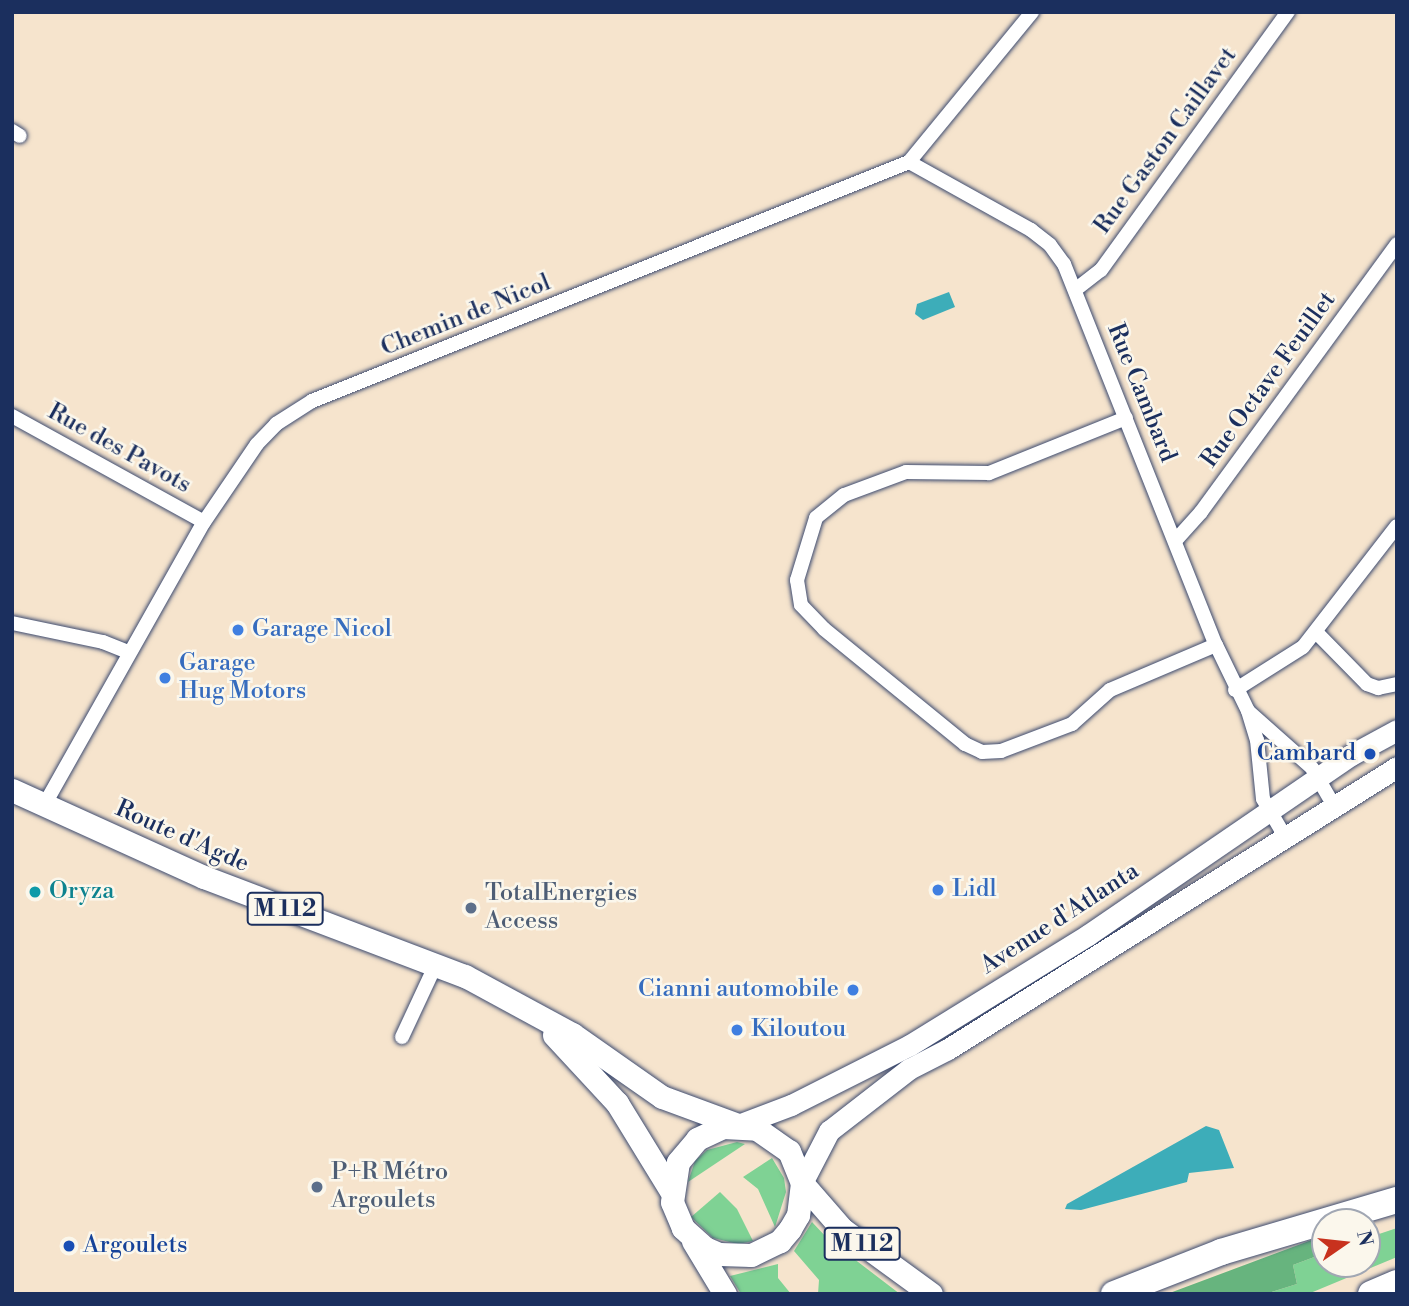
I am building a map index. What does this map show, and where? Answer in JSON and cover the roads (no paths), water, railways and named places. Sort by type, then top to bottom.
[{"type":"highway","points":[[1114,1294],[1221,1252],[1397,1199]]},
{"type":"highway","points":[[1371,1294],[1397,1283]]},
{"type":"main road","name":"Avenue d'Atlanta","points":[[738,1125],[791,1105],[910,1045],[1088,935],[1318,777],[1397,730]]},
{"type":"main road","name":"Avenue d'Atlanta","points":[[802,1183],[829,1131],[908,1069],[979,1030],[1284,835],[1397,767]]},
{"type":"main road","name":"Route d'Agde","points":[[12,790],[46,803],[204,877],[436,964],[572,1034],[662,1097],[738,1125]]},
{"type":"main road","name":"Route d'Agde","points":[[527,1009],[617,1103],[671,1191]]},
{"type":"main road","points":[[692,1239],[727,1256],[766,1250],[785,1235],[798,1215],[802,1183],[789,1151],[777,1139],[757,1129],[738,1125],[696,1139],[678,1162],[671,1191],[676,1215],[725,1294]]},
{"type":"main road","name":"M 112","points":[[802,1183],[842,1229],[931,1294]]},
{"type":"street","name":"Chemin de Nicol","points":[[46,803],[128,652],[204,522],[257,444],[291,412],[312,401],[909,162],[1032,12]]},
{"type":"street","name":"Rue Gaston Caillavet","points":[[1075,290],[1101,270],[1288,12]]},
{"type":"street","name":"Rue Cambard","points":[[909,162],[1051,245],[1075,290],[1216,645],[1235,690],[1248,711],[1257,740],[1267,811],[1284,835]]},
{"type":"street","name":"Rue Octave Feuillet","points":[[1175,541],[1201,512],[1397,244]]},
{"type":"street","name":"Rue des Pavots","points":[[12,416],[204,522]]},
{"type":"street","points":[[1126,418],[989,473],[906,472],[835,499],[816,518],[800,564],[797,580],[801,605],[844,646],[965,744],[982,752],[1001,751],[1072,724],[1110,690],[1216,645]]},
{"type":"street","points":[[1235,690],[1291,657],[1316,632],[1397,526]]},
{"type":"street","points":[[12,623],[103,642],[128,652]]},
{"type":"street","points":[[1316,632],[1367,684],[1378,688],[1397,684]]},
{"type":"street","name":"Rue Cambard","points":[[1248,711],[1318,777],[1334,806]]},
{"type":"street","points":[[402,1037],[436,964]]},
{"type":"water","points":[[949,292],[955,307],[923,320],[915,314],[917,304]]},
{"type":"water","points":[[1206,1126],[1219,1130],[1234,1168],[1189,1173],[1187,1182],[1081,1210],[1065,1209],[1067,1204]]},
{"type":"place","name":"Garage Nicol","points":[[238,630]]},
{"type":"place","name":"Garage Hug Motors","points":[[165,678]]},
{"type":"place","name":"Cambard","points":[[1370,754]]},
{"type":"place","name":"Lidl","points":[[938,890]]},
{"type":"place","name":"Oryza","points":[[35,892]]},
{"type":"place","name":"TotalEnergies Access","points":[[471,908]]},
{"type":"place","name":"Cianni automobile","points":[[853,990]]},
{"type":"place","name":"Kiloutou","points":[[737,1030]]},
{"type":"place","name":"P+R Métro Argoulets","points":[[317,1187]]},
{"type":"place","name":"Argoulets","points":[[69,1246]]}]
